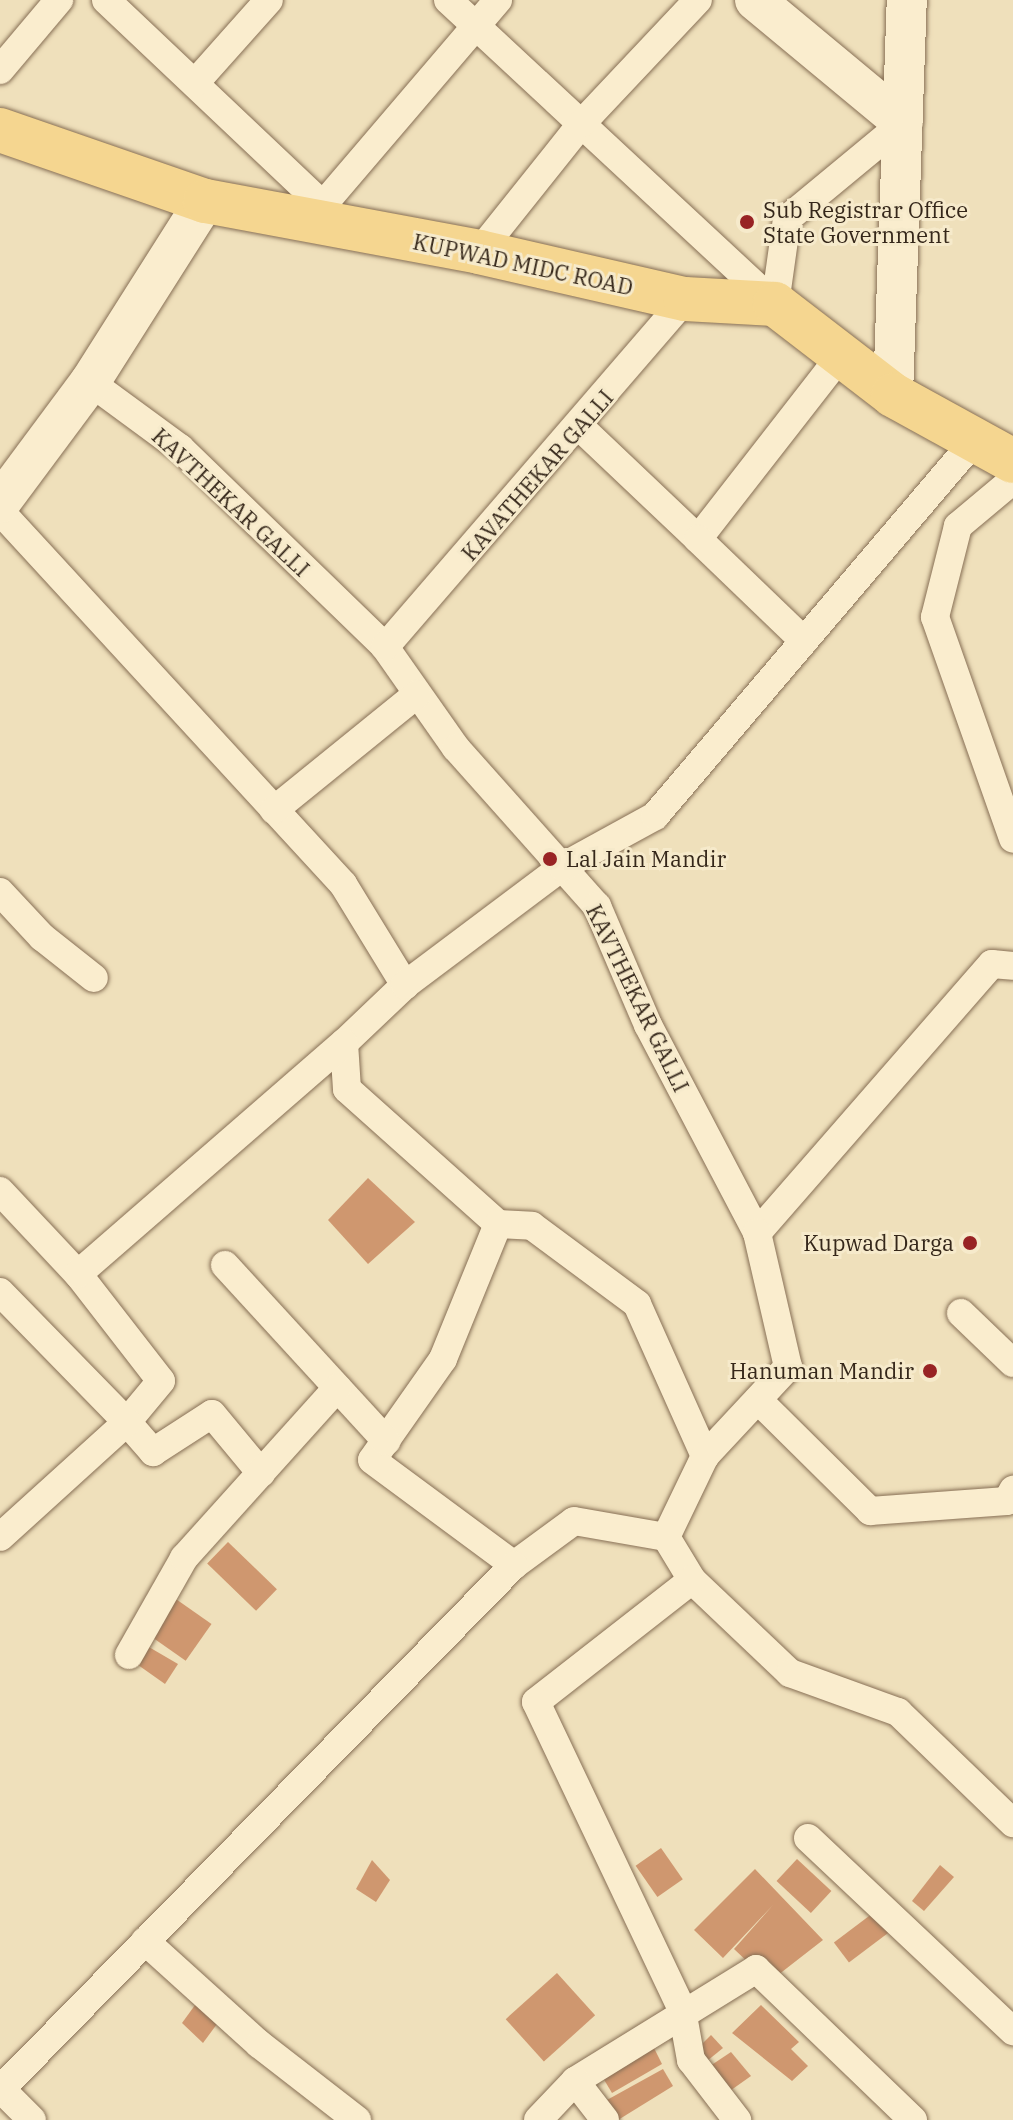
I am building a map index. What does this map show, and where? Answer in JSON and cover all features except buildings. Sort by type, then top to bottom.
[{"type":"main road","name":"KUPWAD MIDC ROAD","points":[[0,130],[205,201],[316,212],[685,299],[775,304]]},
{"type":"main road","points":[[775,304],[893,395],[1013,461]]},
{"type":"street","points":[[0,70],[59,0]]},
{"type":"street","points":[[106,0],[195,83],[316,212],[498,0]]},
{"type":"street","points":[[195,83],[269,0]]},
{"type":"street","points":[[448,0],[775,304]]},
{"type":"street","points":[[479,252],[582,123],[698,0]]},
{"type":"street","points":[[755,0],[903,123]]},
{"type":"street","points":[[893,395],[907,0]]},
{"type":"street","points":[[775,304],[787,219],[903,123]]},
{"type":"street","points":[[0,503],[90,382],[205,201]]},
{"type":"street","name":"KAVATHEKAR GALLI","points":[[385,647],[580,427],[685,299]]},
{"type":"street","points":[[698,539],[842,354]]},
{"type":"street","name":"KAVTHEKAR GALLI","points":[[90,382],[180,448],[385,647],[456,748],[597,906],[648,1025],[757,1233],[788,1367],[758,1400]]},
{"type":"street","points":[[580,427],[804,641]]},
{"type":"street","points":[[78,1274],[344,1043],[405,985],[562,867],[655,816],[975,440]]},
{"type":"street","points":[[1013,480],[958,526],[935,617],[1013,839]]},
{"type":"street","points":[[0,511],[343,884],[405,985]]},
{"type":"street","points":[[274,810],[417,694]]},
{"type":"street","points":[[0,892],[42,937],[94,978]]},
{"type":"street","points":[[757,1233],[992,964],[1013,966]]},
{"type":"street","points":[[344,1043],[347,1089],[498,1224],[532,1226],[637,1304],[705,1456]]},
{"type":"street","points":[[0,1191],[78,1274],[161,1381],[127,1422],[0,1537]]},
{"type":"street","points":[[498,1224],[443,1359],[372,1460],[514,1565]]},
{"type":"street","points":[[225,1265],[386,1441]]},
{"type":"street","points":[[0,1292],[153,1452],[212,1414],[261,1473]]},
{"type":"street","points":[[961,1313],[1013,1363]]},
{"type":"street","points":[[129,1655],[184,1558],[337,1388]]},
{"type":"street","points":[[666,1537],[705,1456],[758,1400],[870,1511],[1007,1501],[1013,1490]]},
{"type":"street","points":[[32,2120],[0,2089],[514,1565],[574,1521],[666,1537],[692,1580],[790,1673],[898,1712],[1013,1823]]},
{"type":"street","points":[[692,1580],[536,1702],[682,2010],[691,2060],[737,2120]]},
{"type":"street","points":[[808,1838],[1013,2031]]},
{"type":"street","points":[[145,1941],[259,2044],[357,2120]]},
{"type":"street","points":[[538,2120],[575,2081],[682,2010],[756,1969],[913,2120]]},
{"type":"street","points":[[575,2081],[605,2120]]},
{"type":"place","name":"Sub Registrar Office State Government","points":[[747,222]]},
{"type":"place","name":"Lal Jain Mandir","points":[[550,859]]},
{"type":"place","name":"Kupwad Darga","points":[[970,1243]]},
{"type":"place","name":"Hanuman Mandir","points":[[930,1371]]}]
